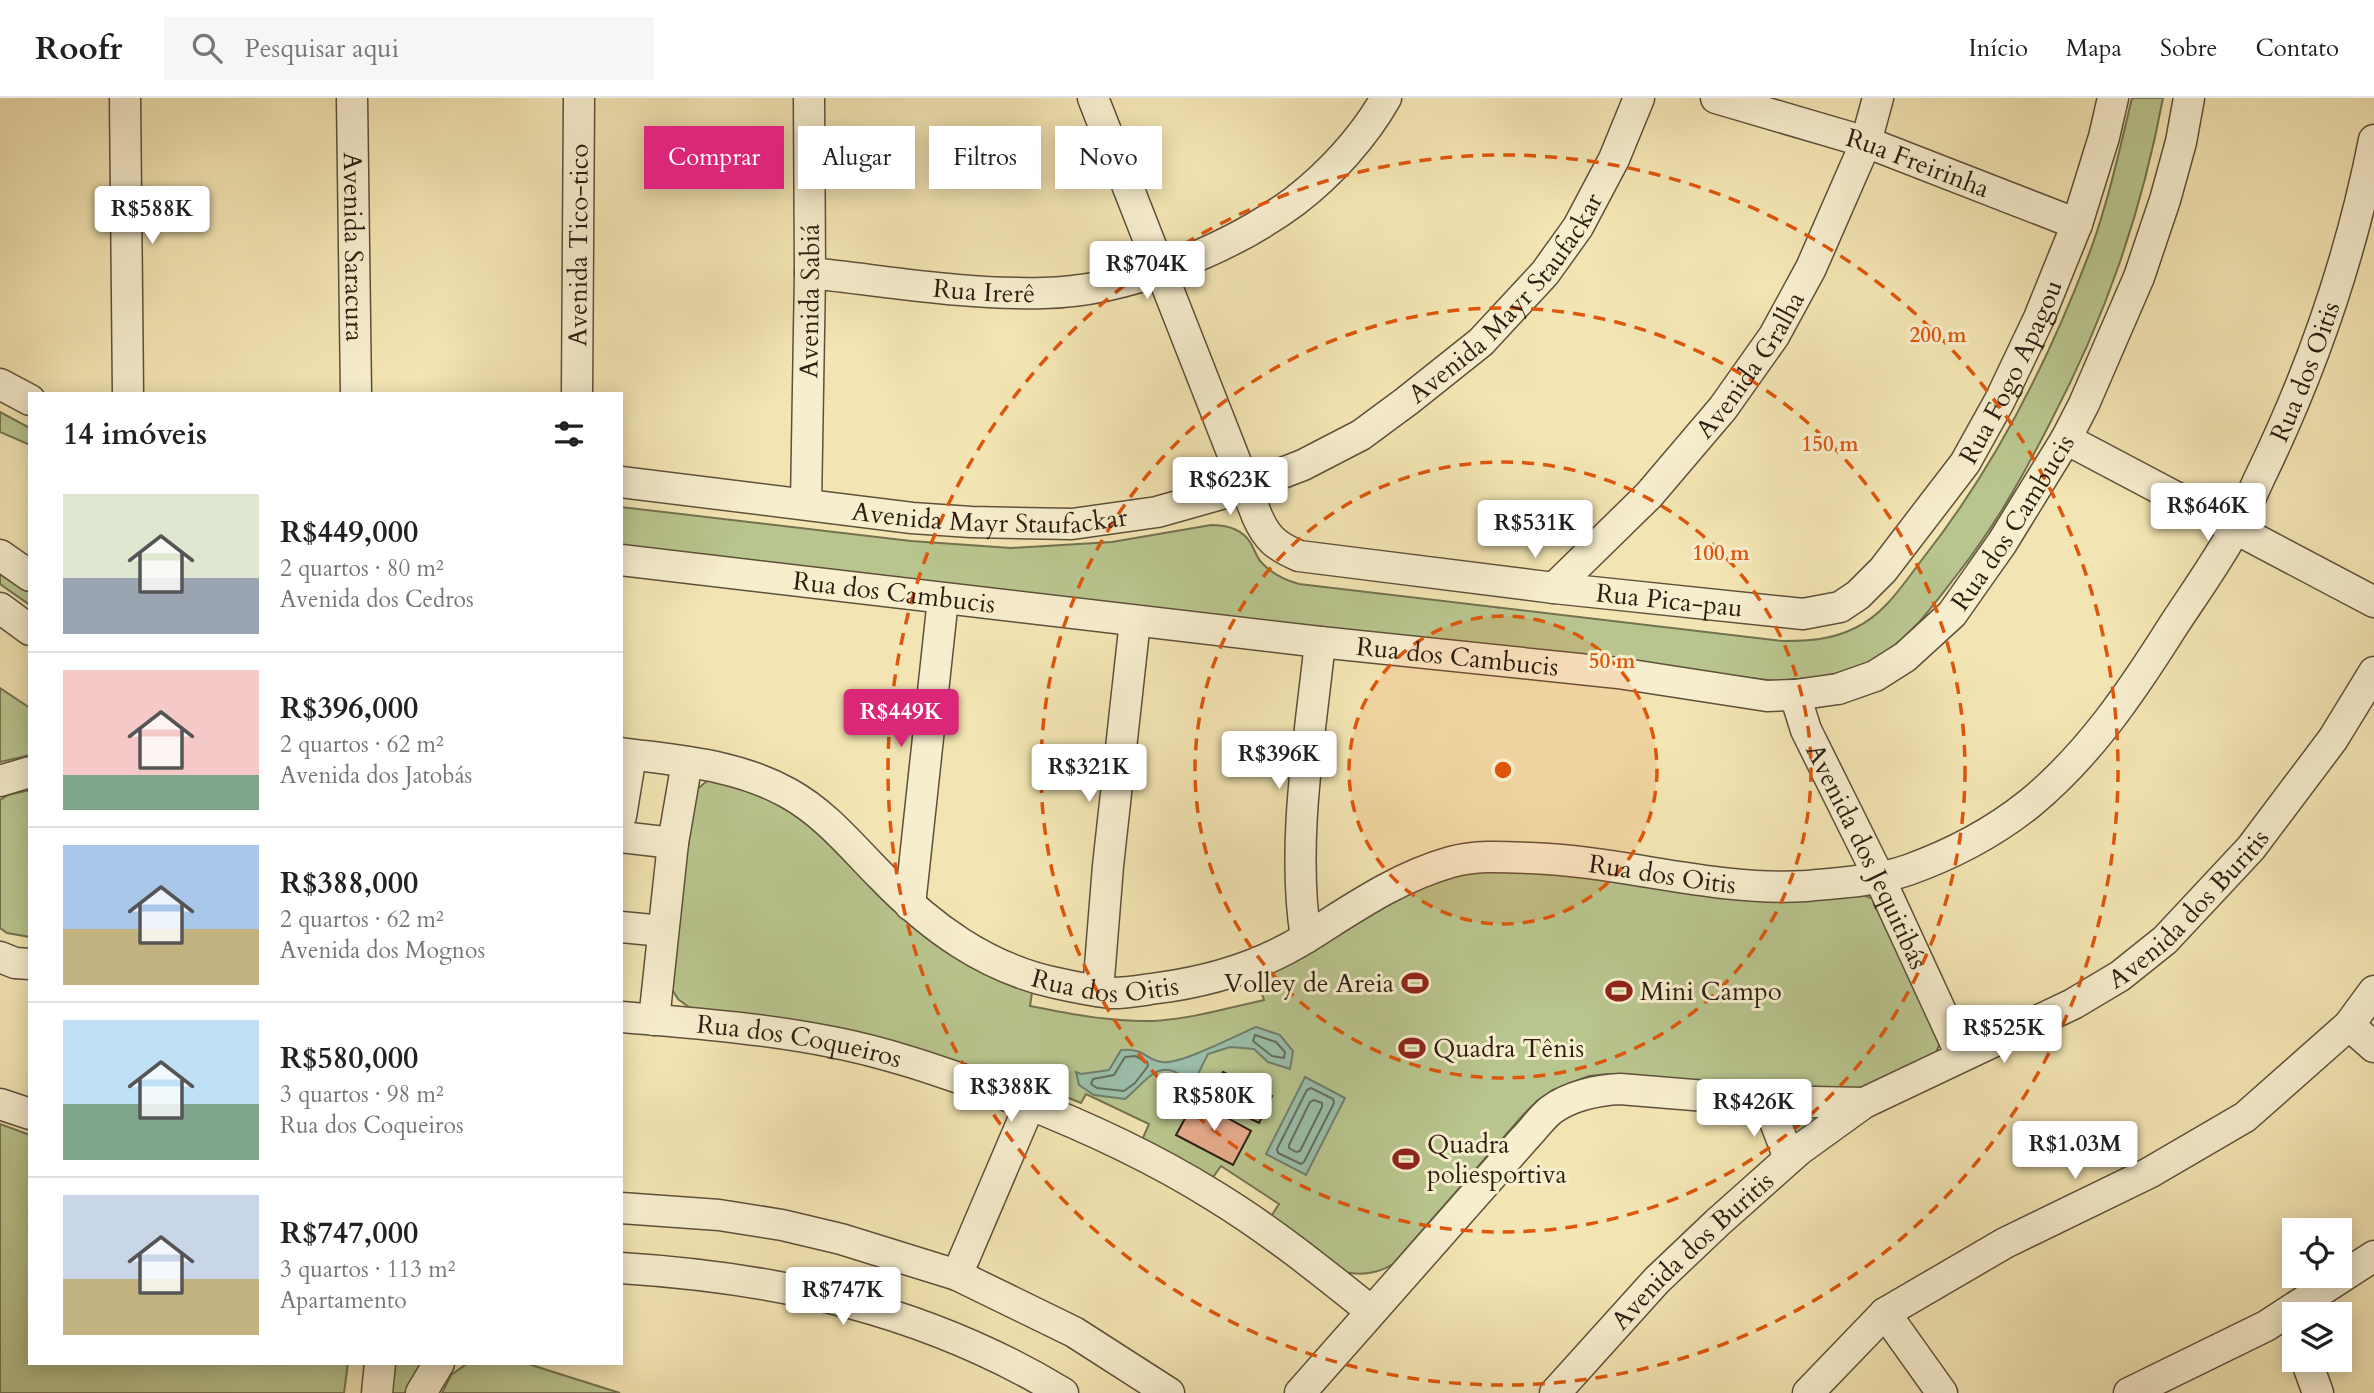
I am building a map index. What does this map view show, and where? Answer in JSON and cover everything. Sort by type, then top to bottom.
[{"type":"street","points":[[125,98],[128,392]]},
{"type":"street","name":"Avenida Saracura","points":[[352,98],[356,392]]},
{"type":"street","name":"Avenida Tico-tico","points":[[577,392],[579,98]]},
{"type":"street","name":"Avenida Sabiá","points":[[806,504],[810,273],[809,98]]},
{"type":"street","name":"Rua Pica-pau","points":[[1093,98],[1265,535],[1281,548],[1300,556],[1554,588],[1803,614],[1840,607]]},
{"type":"street","name":"Rua Irerê","points":[[810,273],[970,290],[1044,293],[1100,288],[1161,270],[1232,240],[1294,201],[1337,164],[1386,98]]},
{"type":"street","name":"Avenida Mayr Staufackar","points":[[623,482],[959,522],[1072,524],[1157,512],[1246,487],[1303,465],[1361,435],[1481,342],[1545,273],[1578,227],[1614,159],[1639,98]]},
{"type":"street","name":"Rua Freirinha","points":[[1716,98],[1866,142],[2077,224]]},
{"type":"street","name":"Avenida Gralha","points":[[1554,588],[1649,495],[1723,408],[1774,335],[1811,268],[1866,142],[1878,98]]},
{"type":"street","name":"Rua Fogo Apagou","points":[[1840,607],[1858,595],[1883,570],[1965,463],[2000,400],[2039,318],[2077,224],[2113,98]]},
{"type":"street","name":"Rua dos Cambucis","points":[[623,560],[1320,642],[1618,673],[1767,696],[1838,689],[1875,676],[1905,657],[1952,614],[2002,543],[2066,439],[2139,277],[2165,200],[2181,142],[2189,98]]},
{"type":"street","name":"Rua dos Oitis","points":[[626,754],[728,768],[789,794],[823,817],[910,905],[955,942],[1002,965],[1049,982],[1119,993],[1206,981],[1254,964],[1306,938],[1377,892],[1455,861],[1553,859],[1768,887],[1808,886],[1879,877],[1908,870],[1968,844],[2025,807],[2058,778],[2104,728],[2135,685],[2235,529],[2277,442],[2308,367],[2343,265],[2374,140]]},
{"type":"street","points":[[0,383],[28,399]]},
{"type":"street","points":[[2066,439],[2374,603]]},
{"type":"street","points":[[0,555],[28,575]]},
{"type":"street","points":[[910,905],[943,599]]},
{"type":"street","points":[[0,608],[28,629]]},
{"type":"street","points":[[1098,991],[1108,866],[1135,621]]},
{"type":"street","points":[[1306,938],[1300,897],[1301,862],[1306,779],[1320,642]]},
{"type":"street","name":"Avenida dos Buritis","points":[[1555,1393],[1657,1280],[1788,1158],[1864,1103],[2073,1004],[2120,976],[2165,940],[2251,849],[2333,739],[2374,672]]},
{"type":"street","name":"Avenida dos Jequitibás","points":[[1795,695],[1806,730],[1879,877],[1961,1055]]},
{"type":"street","points":[[623,791],[626,754]]},
{"type":"street","points":[[654,1020],[673,843],[687,762]]},
{"type":"street","points":[[0,781],[28,773]]},
{"type":"street","points":[[623,837],[673,843]]},
{"type":"street","points":[[623,927],[663,931]]},
{"type":"street","points":[[1808,1393],[1885,1313],[2006,1242],[2149,1173],[2245,1116],[2349,1026],[2374,991]]},
{"type":"street","name":"Rua dos Coqueiros","points":[[623,1017],[769,1032],[832,1042],[922,1065],[1030,1104],[1145,1156],[1213,1194],[1261,1226],[1371,1311]]},
{"type":"street","points":[[2349,1026],[2374,1047]]},
{"type":"street","points":[[1300,1393],[1524,1139],[1551,1110],[1560,1105],[1601,1090],[1620,1089],[1767,1101],[1864,1103]]},
{"type":"street","points":[[1767,1101],[1788,1158]]},
{"type":"street","points":[[0,1104],[28,1113]]},
{"type":"street","points":[[957,1275],[1030,1104]]},
{"type":"street","points":[[623,1208],[719,1215],[782,1225],[841,1239],[957,1275],[1074,1332],[1169,1393]]},
{"type":"street","points":[[2313,1302],[2374,1256]]},
{"type":"street","points":[[623,1268],[693,1273],[824,1295],[907,1320],[973,1346],[1035,1376],[1063,1393]]},
{"type":"street","points":[[1885,1313],[1942,1393]]},
{"type":"street","points":[[2129,1393],[2266,1326],[2282,1321]]},
{"type":"street","points":[[377,1393],[380,1365]]},
{"type":"street","points":[[421,1393],[438,1365]]},
{"type":"street","points":[[2310,1372],[2318,1393]]},
{"type":"green space","points":[[2132,98],[2163,98],[2144,183],[2104,305],[2070,384],[2019,481],[1972,555],[1913,629],[1879,657],[1842,672],[1776,681],[623,545],[623,507],[911,541],[1011,548],[1112,542],[1217,525],[1242,533],[1265,566],[1278,576],[1299,584],[1783,641],[1837,635],[1866,622],[1885,606],[1975,485],[2020,408],[2059,328],[2092,246]]},
{"type":"green space","points":[[0,412],[28,427],[28,444],[0,432]]},
{"type":"green space","points":[[0,566],[28,586],[28,604],[0,584]]},
{"type":"green space","points":[[0,688],[28,707],[28,755],[0,762]]},
{"type":"green space","points":[[708,780],[777,796],[1033,986],[1030,1006],[1107,1019],[1153,1021],[1195,1016],[1264,1000],[1257,980],[1293,962],[1415,885],[1496,867],[1853,892],[1874,899],[1942,1038],[1935,1055],[1894,1081],[1834,1096],[1608,1074],[1589,1076],[1553,1090],[1523,1115],[1393,1264],[1369,1273],[1344,1272],[1270,1218],[1279,1204],[1221,1166],[1211,1180],[1142,1140],[1149,1124],[1086,1094],[1081,1103],[1002,1071],[972,1070],[690,1008],[678,999],[670,986],[693,793]]},
{"type":"green space","points":[[28,790],[28,937],[7,933],[0,928],[0,800],[8,795]]},
{"type":"green space","points":[[1815,1112],[1820,1118],[1793,1137],[1785,1116]]},
{"type":"green space","points":[[0,1124],[28,1134],[28,1365],[348,1365],[344,1393],[0,1393]]},
{"type":"green space","points":[[390,1365],[424,1365],[407,1393],[388,1393]]},
{"type":"green space","points":[[465,1365],[531,1365],[620,1393],[442,1393],[451,1375]]},
{"type":"water","points":[[1256,1027],[1280,1035],[1293,1051],[1290,1069],[1268,1062],[1254,1049],[1230,1047],[1208,1054],[1186,1098],[1173,1096],[1182,1076],[1166,1070],[1151,1075],[1125,1099],[1094,1095],[1079,1085],[1076,1072],[1081,1074],[1109,1070],[1121,1050],[1136,1051],[1156,1061],[1170,1062]]},
{"type":"water","points":[[1305,1077],[1345,1098],[1306,1175],[1266,1154]]},
{"type":"building","points":[[1223,1072],[1272,1096],[1259,1123],[1210,1099]]},
{"type":"building","points":[[1195,1100],[1251,1131],[1233,1165],[1176,1135]]},
{"type":"place","name":"Volley de Areia","points":[[1415,983]]},
{"type":"place","name":"Mini Campo","points":[[1619,991]]},
{"type":"place","name":"Quadra Tênis","points":[[1412,1048]]},
{"type":"place","name":"Quadra poliesportiva","points":[[1406,1159]]}]
